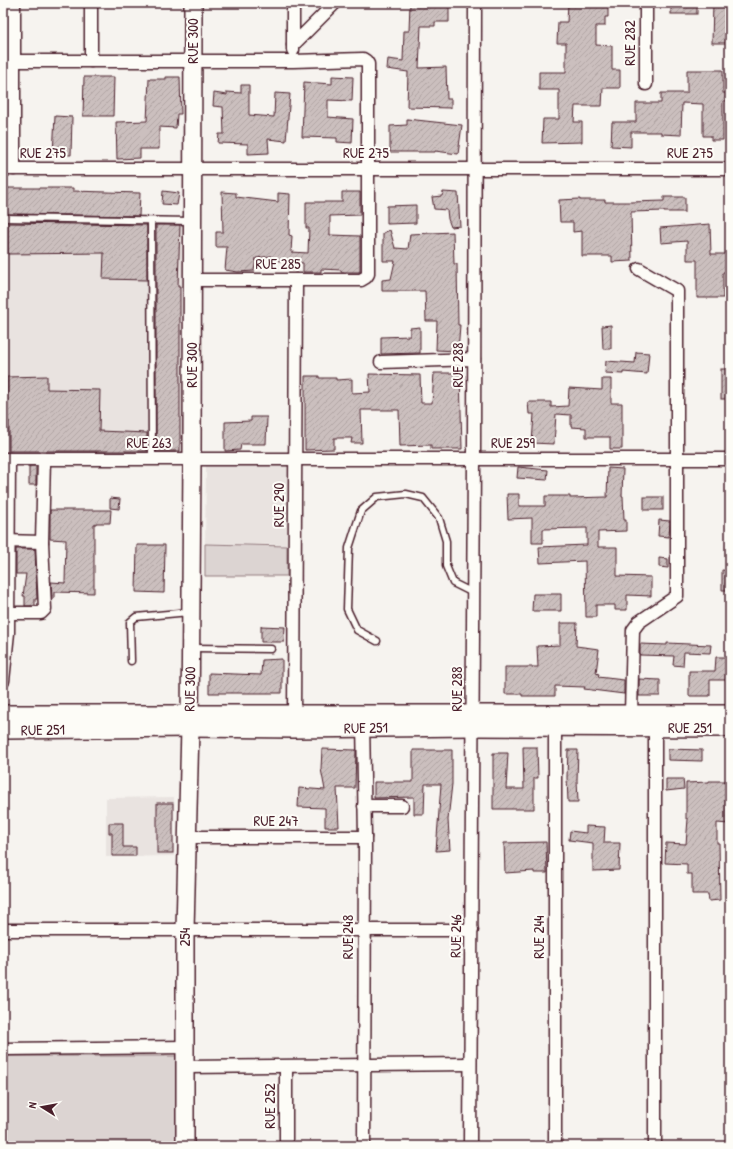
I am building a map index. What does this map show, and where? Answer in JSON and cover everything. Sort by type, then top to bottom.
[{"type":"main road","name":"RUE 300","points":[[190,721],[193,3]]},
{"type":"main road","name":"RUE 251","points":[[3,714],[190,721],[363,721],[473,720],[631,714],[730,714]]},
{"type":"main road","name":"RUE 251","points":[[473,720],[555,727],[730,728]]},
{"type":"main road","name":"RUE 251","points":[[3,730],[190,721]]},
{"type":"main road","name":"254","points":[[185,1146],[185,930],[190,721]]},
{"type":"street","points":[[9,169],[14,61],[14,3]]},
{"type":"street","points":[[91,3],[91,61]]},
{"type":"street","points":[[293,3],[293,61]]},
{"type":"street","points":[[293,45],[335,3]]},
{"type":"street","name":"RUE 288","points":[[473,720],[475,3]]},
{"type":"street","name":"RUE 282","points":[[646,3],[646,84]]},
{"type":"street","points":[[14,61],[293,61],[363,59],[368,64],[368,169]]},
{"type":"street","name":"RUE 275","points":[[9,169],[730,169]]},
{"type":"street","name":"RUE 285","points":[[192,280],[364,279],[368,274],[368,169]]},
{"type":"street","points":[[631,714],[634,630],[639,622],[677,596],[677,291],[639,269]]},
{"type":"street","name":"RUE 290","points":[[294,721],[296,280]]},
{"type":"street","points":[[381,362],[474,359]]},
{"type":"street","points":[[3,681],[5,633],[8,613],[6,459]]},
{"type":"street","name":"RUE 263","points":[[6,459],[295,459]]},
{"type":"street","points":[[8,613],[40,613],[45,609],[42,542],[44,459]]},
{"type":"street","name":"RUE 259","points":[[295,459],[730,459]]},
{"type":"street","points":[[6,541],[42,542]]},
{"type":"street","name":"RUE 246","points":[[470,1146],[473,720]]},
{"type":"street","name":"RUE 248","points":[[363,721],[365,837],[364,1146]]},
{"type":"street","name":"RUE 244","points":[[555,727],[555,1146]]},
{"type":"street","points":[[655,728],[656,1146]]},
{"type":"street","points":[[364,806],[402,806]]},
{"type":"street","name":"RUE 247","points":[[187,837],[365,837]]},
{"type":"street","points":[[3,930],[472,930]]},
{"type":"street","points":[[3,1049],[186,1047]]},
{"type":"street","points":[[186,1067],[470,1064]]},
{"type":"street","name":"RUE 252","points":[[286,1067],[286,1146]]},
{"type":"lane","points":[[3,218],[192,221]]},
{"type":"lane","points":[[151,221],[152,459]]},
{"type":"lane","points":[[377,641],[357,630],[347,609],[349,548],[361,511],[377,497],[406,494],[423,498],[439,518],[446,541],[446,566],[453,583],[473,593]]},
{"type":"lane","points":[[131,661],[130,622],[136,617],[191,611]]},
{"type":"lane","points":[[190,648],[271,649]]},
{"type":"shaded area","points":[[8,219],[193,219],[189,457],[6,450]]},
{"type":"shaded area","points":[[206,466],[291,466],[289,545],[205,544]]},
{"type":"shaded area","points":[[205,544],[287,546],[287,576],[205,576]]},
{"type":"shaded area","points":[[174,797],[174,856],[106,857],[106,798]]},
{"type":"shaded area","points":[[3,1056],[176,1056],[176,1146],[3,1146]]},
{"type":"building","points":[[410,3],[449,3],[449,22],[435,22],[435,26],[421,26],[419,68],[446,67],[447,99],[451,99],[451,108],[407,107],[408,72],[387,69],[388,59],[403,61],[404,31],[409,31]]},
{"type":"building","points":[[568,3],[608,3],[608,17],[605,17],[605,26],[596,26],[596,45],[612,46],[612,70],[620,70],[620,88],[603,88],[602,106],[575,106],[574,122],[582,122],[582,142],[542,143],[543,119],[559,119],[559,90],[539,90],[539,72],[566,72],[566,43],[557,43],[558,22],[567,22]]},
{"type":"building","points":[[671,3],[697,3],[697,14],[671,14]]},
{"type":"building","points":[[713,3],[730,3],[730,43],[712,43]]},
{"type":"building","points":[[687,70],[723,70],[723,93],[730,93],[730,101],[723,101],[723,140],[711,140],[711,136],[703,136],[703,104],[682,103],[681,135],[661,134],[661,132],[631,132],[631,147],[611,146],[612,122],[636,122],[636,103],[661,103],[661,93],[687,93]]},
{"type":"building","points":[[332,76],[353,77],[352,101],[328,100],[328,117],[353,119],[352,143],[337,142],[337,138],[302,137],[304,82],[332,84]]},
{"type":"building","points":[[84,77],[114,77],[113,116],[83,116]]},
{"type":"building","points":[[166,77],[180,77],[181,114],[177,114],[176,128],[159,127],[159,149],[140,149],[140,158],[117,159],[116,122],[147,121],[149,79],[166,79]]},
{"type":"building","points":[[241,85],[249,85],[249,115],[274,117],[275,93],[290,94],[286,141],[268,139],[269,153],[248,154],[248,144],[218,143],[219,134],[224,134],[223,107],[213,106],[214,93],[227,95],[227,92],[241,93]]},
{"type":"building","points":[[55,116],[72,117],[71,155],[53,154]]},
{"type":"building","points":[[407,119],[462,125],[458,154],[435,151],[390,152],[390,126],[407,125]]},
{"type":"building","points":[[7,188],[73,188],[73,191],[140,193],[139,216],[8,214],[6,212]]},
{"type":"building","points":[[163,191],[179,193],[177,205],[162,204]]},
{"type":"building","points":[[222,192],[236,193],[236,197],[278,202],[278,193],[290,194],[289,235],[292,236],[291,252],[308,253],[309,228],[306,228],[306,202],[342,202],[342,192],[360,192],[360,215],[330,216],[330,235],[360,236],[360,272],[341,272],[341,270],[321,269],[321,272],[303,272],[303,263],[271,260],[271,256],[256,258],[254,271],[238,272],[225,270],[227,247],[216,247],[216,232],[223,232]]},
{"type":"building","points":[[443,192],[458,193],[460,226],[451,227],[447,210],[434,209],[432,197],[442,196]]},
{"type":"building","points":[[664,197],[685,197],[685,212],[631,212],[632,261],[612,262],[612,256],[582,256],[582,231],[573,232],[573,222],[560,222],[559,200],[580,199],[605,200],[605,202],[631,202],[664,201]]},
{"type":"building","points":[[416,205],[416,223],[387,224],[387,206]]},
{"type":"building","points":[[8,223],[147,225],[147,280],[103,279],[104,253],[8,254]]},
{"type":"building","points":[[710,224],[711,254],[730,254],[730,272],[723,272],[723,298],[697,298],[697,260],[687,260],[687,241],[661,243],[660,228]]},
{"type":"building","points":[[156,225],[180,225],[178,286],[180,286],[180,451],[156,451]]},
{"type":"building","points":[[390,230],[395,248],[408,249],[410,234],[453,232],[454,264],[457,264],[458,325],[460,325],[458,351],[436,350],[437,321],[426,321],[425,291],[382,291],[382,280],[391,279],[395,261],[383,261],[383,233]]},
{"type":"building","points":[[611,325],[611,349],[603,349],[602,326]]},
{"type":"building","points":[[420,327],[420,353],[381,354],[381,337],[410,336],[410,328]]},
{"type":"building","points":[[636,352],[649,353],[647,374],[623,372],[623,374],[605,373],[606,361],[635,363]]},
{"type":"building","points":[[721,369],[730,369],[730,399],[721,399]]},
{"type":"building","points":[[434,373],[460,373],[462,449],[431,449],[431,445],[400,446],[399,410],[361,410],[362,443],[351,443],[352,438],[334,438],[334,449],[305,450],[305,376],[336,378],[336,380],[352,379],[352,393],[370,392],[369,374],[420,375],[421,403],[432,403]]},
{"type":"building","points":[[47,376],[47,389],[100,390],[99,431],[147,433],[147,451],[9,451],[7,377]]},
{"type":"building","points":[[602,379],[611,379],[611,403],[622,403],[622,449],[610,449],[610,437],[586,437],[586,428],[571,427],[571,415],[556,414],[554,444],[532,443],[534,414],[529,414],[528,402],[551,402],[551,407],[568,406],[569,388],[602,390]]},
{"type":"building","points":[[251,417],[267,417],[266,444],[241,444],[240,450],[225,451],[225,422],[251,421]]},
{"type":"building","points":[[29,466],[36,466],[36,485],[29,485]]},
{"type":"building","points":[[518,467],[548,470],[547,480],[517,478]]},
{"type":"building","points":[[608,468],[623,469],[622,496],[624,520],[626,520],[626,531],[598,532],[598,547],[617,547],[617,576],[651,577],[651,596],[627,595],[627,610],[615,610],[615,605],[596,605],[596,617],[586,617],[585,561],[540,563],[539,547],[587,545],[587,528],[543,529],[543,543],[532,543],[532,518],[508,519],[507,494],[519,494],[519,506],[545,506],[545,496],[570,496],[570,498],[607,497]]},
{"type":"building","points":[[644,497],[663,497],[663,510],[644,510]]},
{"type":"building","points":[[110,498],[120,499],[119,509],[110,508]]},
{"type":"building","points":[[50,510],[111,510],[110,523],[94,524],[94,593],[54,592],[54,599],[52,599],[51,582],[65,583],[66,540],[50,539]]},
{"type":"building","points":[[659,520],[670,521],[669,537],[658,536]]},
{"type":"building","points":[[137,545],[165,545],[164,593],[136,592]]},
{"type":"building","points":[[16,549],[35,549],[37,599],[35,599],[35,606],[25,606],[25,596],[23,596],[26,574],[16,574]]},
{"type":"building","points":[[659,558],[668,559],[668,568],[659,567]]},
{"type":"building","points":[[722,570],[730,571],[730,590],[722,590]]},
{"type":"building","points":[[533,594],[561,594],[561,611],[532,611]]},
{"type":"building","points":[[560,623],[577,623],[576,646],[599,649],[596,673],[599,674],[598,677],[624,680],[624,694],[584,689],[585,687],[555,686],[555,696],[522,696],[522,694],[505,694],[505,667],[538,667],[537,646],[560,645]]},
{"type":"building","points":[[261,626],[285,627],[284,642],[261,642]]},
{"type":"building","points":[[667,643],[711,645],[710,653],[684,652],[683,666],[673,665],[674,656],[640,655],[640,644],[667,645]]},
{"type":"building","points":[[716,657],[730,657],[730,680],[710,680],[710,696],[689,696],[689,671],[715,671]]},
{"type":"building","points":[[282,659],[282,693],[209,693],[209,673],[261,675],[262,660]]},
{"type":"building","points":[[639,679],[660,680],[660,696],[639,696]]},
{"type":"building","points":[[523,747],[537,747],[538,778],[534,778],[534,809],[493,809],[493,753],[508,753],[506,789],[524,789]]},
{"type":"building","points":[[322,749],[356,750],[355,788],[337,788],[339,827],[325,827],[325,808],[298,807],[299,788],[325,790],[321,769]]},
{"type":"building","points":[[668,749],[702,750],[702,761],[668,760]]},
{"type":"building","points":[[413,750],[452,750],[452,784],[448,820],[450,850],[436,851],[441,784],[425,784],[424,814],[414,814],[414,797],[374,798],[374,782],[413,782]]},
{"type":"building","points":[[568,750],[578,750],[578,802],[568,802]]},
{"type":"building","points":[[666,779],[683,779],[684,789],[666,791]]},
{"type":"building","points":[[730,781],[729,824],[717,823],[717,843],[719,843],[720,900],[709,901],[708,894],[692,894],[692,874],[687,874],[687,864],[665,863],[666,843],[686,844],[688,819],[686,819],[686,783]]},
{"type":"building","points":[[157,803],[173,803],[173,853],[157,853]]},
{"type":"building","points":[[109,823],[123,823],[123,847],[136,847],[136,856],[112,856],[112,833],[109,833]]},
{"type":"building","points":[[586,826],[605,827],[604,843],[620,843],[619,870],[593,871],[593,843],[569,840],[570,831],[586,833]]},
{"type":"building","points":[[546,842],[547,873],[534,873],[534,871],[505,873],[504,843]]}]
